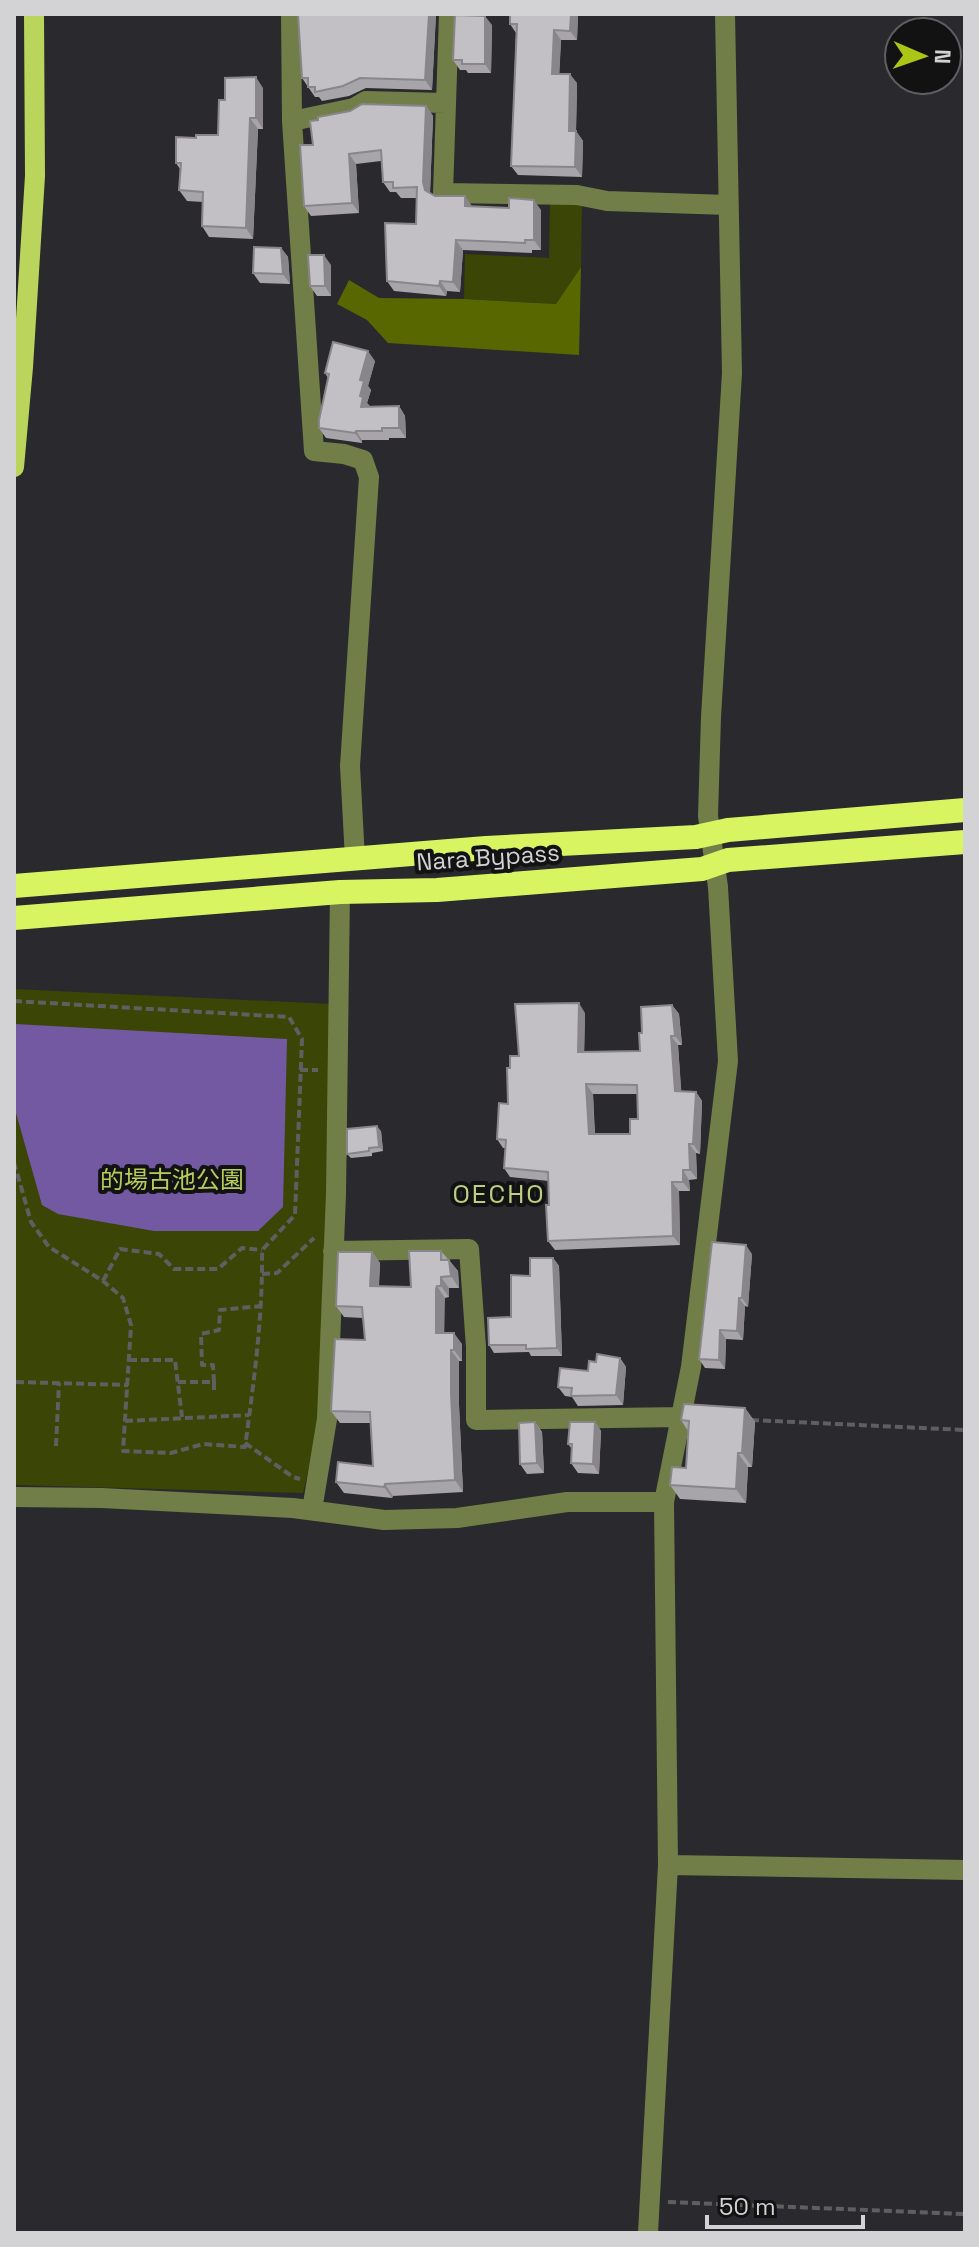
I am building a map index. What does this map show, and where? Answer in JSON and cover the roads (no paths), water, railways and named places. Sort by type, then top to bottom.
[{"type":"highway","name":"Nara Bypass","points":[[14,886],[486,848],[696,837],[710,833],[965,810]]},
{"type":"highway","name":"Nara Bypass","points":[[14,918],[340,892],[437,890],[702,869],[728,860],[965,842]]},
{"type":"main road","points":[[14,467],[35,176],[34,14]]},
{"type":"street","points":[[291,14],[292,121],[314,451],[344,454],[363,460],[369,477],[350,766],[355,859]]},
{"type":"street","points":[[449,14],[443,193],[577,195],[607,201],[728,205]]},
{"type":"street","points":[[648,2233],[668,1865],[664,1502],[691,1367],[728,1061],[718,887],[708,816],[732,373],[725,14]]},
{"type":"street","points":[[292,121],[354,108],[366,101],[445,103]]},
{"type":"street","points":[[312,1510],[327,1419],[328,1244],[340,892]]},
{"type":"street","points":[[328,1244],[469,1249],[476,1347],[476,1420],[681,1417]]},
{"type":"street","points":[[14,1497],[312,1510],[384,1520],[457,1518],[567,1502],[664,1502]]},
{"type":"street","points":[[668,1865],[965,1870]]},
{"type":"district","name":"OECHO","points":[[499,1194]]},
{"type":"park label","name":"的場古池公園","points":[[172,1179]]}]
